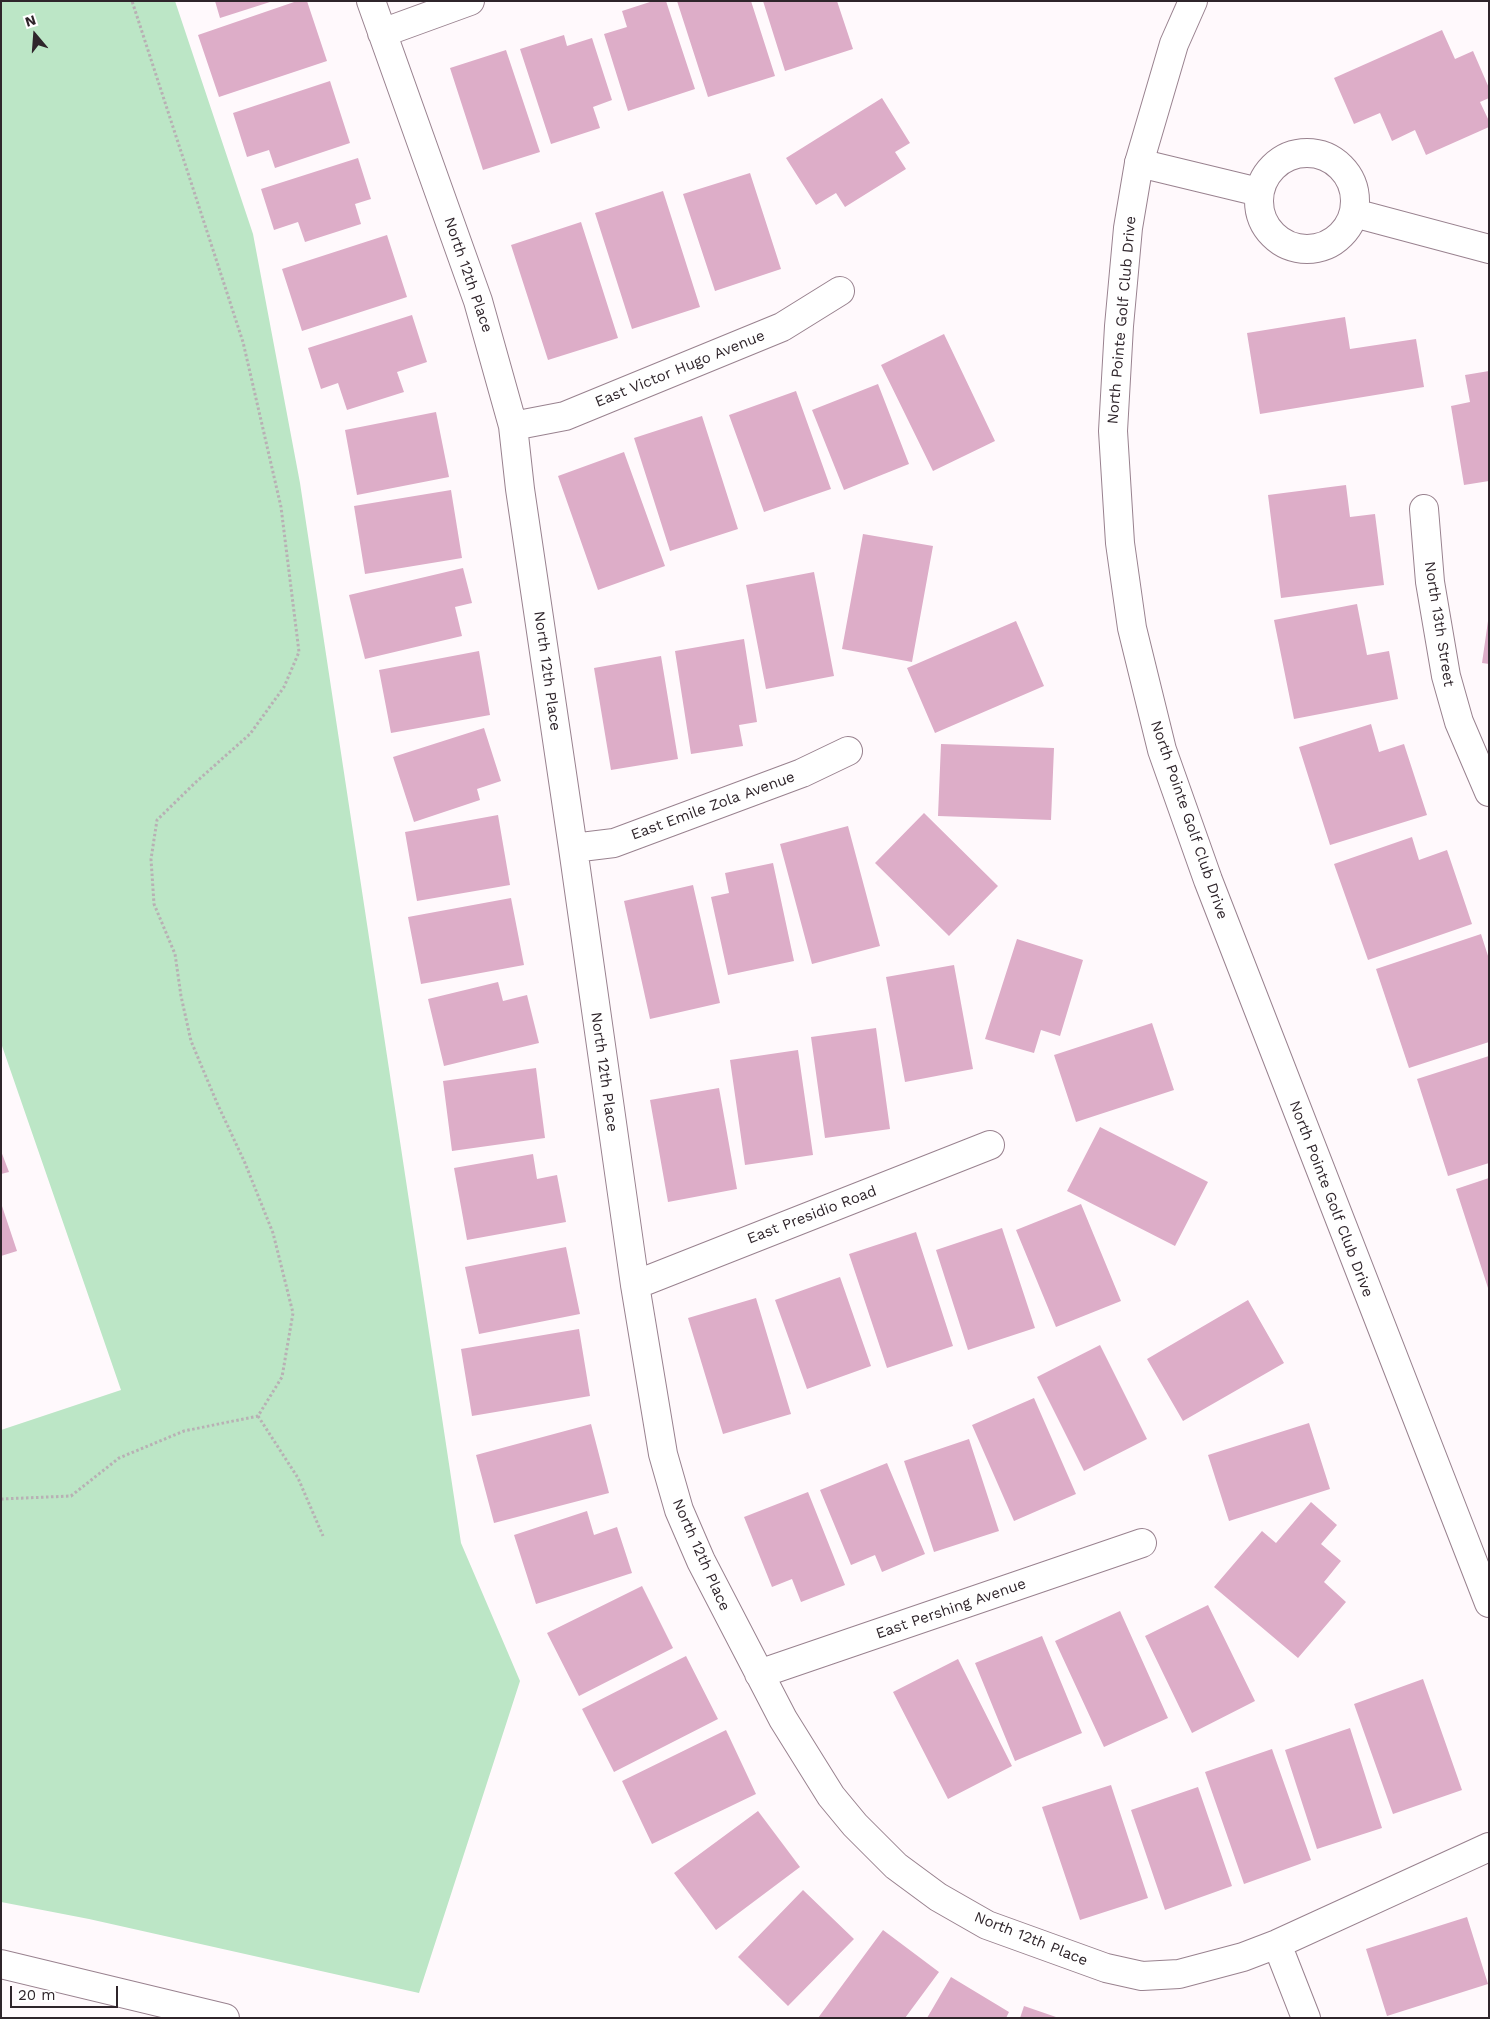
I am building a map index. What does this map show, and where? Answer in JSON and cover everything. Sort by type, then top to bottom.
[{"type":"street","name":"North 12th Place","points":[[371,1],[478,301],[513,426],[520,489],[573,848],[634,1285],[663,1454],[679,1510],[701,1561],[783,1719],[831,1796],[855,1825],[896,1866],[938,1897],[988,1925],[1106,1968],[1142,1976],[1179,1974],[1243,1958],[1489,1847]]},
{"type":"street","points":[[382,33],[470,1]]},
{"type":"street","name":"North Pointe Golf Club Drive","points":[[1194,1],[1174,44],[1139,163],[1128,228],[1118,326],[1113,431],[1120,543],[1132,628],[1162,750],[1208,880],[1489,1603]]},
{"type":"street","points":[[1302,153],[1319,154],[1336,162],[1347,173],[1353,188],[1355,200],[1354,213],[1348,225],[1338,237],[1326,245],[1313,249],[1298,248],[1286,245],[1275,237],[1264,224],[1259,211],[1259,192],[1267,173],[1278,162],[1290,155],[1302,153]]},
{"type":"street","points":[[1139,163],[1259,192]]},
{"type":"street","points":[[1354,213],[1489,250]]},
{"type":"street","name":"East Victor Hugo Avenue","points":[[513,426],[565,416],[719,353],[782,326],[840,291]]},
{"type":"street","name":"North 13th Street","points":[[1424,509],[1430,582],[1446,676],[1459,722],[1489,792]]},
{"type":"street","name":"East Emile Zola Avenue","points":[[573,848],[614,843],[802,773],[848,751]]},
{"type":"street","name":"East Presidio Road","points":[[634,1285],[990,1145]]},
{"type":"street","name":"East Pershing Avenue","points":[[759,1674],[1142,1543]]},
{"type":"street","points":[[1277,1944],[1306,2018]]},
{"type":"street","points":[[1,1964],[225,2018]]},
{"type":"path","points":[[1,1499],[70,1496],[119,1458],[184,1431],[258,1416],[282,1377],[292,1313],[273,1233],[246,1163],[216,1103],[192,1041],[181,996],[175,954],[154,904],[151,859],[157,820],[250,734],[284,687],[299,652],[281,507],[243,342],[132,1]]},
{"type":"path","points":[[258,1416],[298,1478],[323,1536]]},
{"type":"green space","points":[[1,1],[175,1],[253,234],[300,483],[461,1543],[520,1681],[419,1993],[89,1919],[1,1902],[1,1430],[121,1390],[1,1043]]},
{"type":"building","points":[[215,1],[270,1],[270,2],[220,18]]},
{"type":"building","points":[[297,1],[307,1],[327,61],[219,97],[198,35]]},
{"type":"building","points":[[653,1],[666,1],[695,89],[628,111],[604,34],[627,27],[622,11]]},
{"type":"building","points":[[677,1],[751,1],[775,76],[708,97]]},
{"type":"building","points":[[763,1],[837,1],[853,49],[785,71]]},
{"type":"building","points":[[1442,30],[1455,59],[1473,51],[1489,88],[1489,98],[1480,102],[1489,121],[1489,127],[1426,155],[1415,130],[1392,141],[1380,113],[1354,124],[1334,78]]},
{"type":"building","points":[[564,35],[567,46],[592,38],[612,100],[593,107],[600,128],[551,144],[520,49]]},
{"type":"building","points":[[506,50],[540,152],[483,170],[450,68]]},
{"type":"building","points":[[330,81],[350,143],[275,168],[269,150],[247,157],[233,113]]},
{"type":"building","points":[[882,98],[910,143],[895,152],[906,169],[845,207],[836,193],[816,205],[786,158]]},
{"type":"building","points":[[358,158],[371,199],[355,204],[361,224],[305,242],[298,222],[274,230],[261,189]]},
{"type":"building","points":[[750,173],[781,269],[715,291],[683,194]]},
{"type":"building","points":[[663,191],[700,307],[632,329],[595,213]]},
{"type":"building","points":[[581,222],[618,338],[548,360],[511,245]]},
{"type":"building","points":[[387,235],[407,297],[302,331],[282,269]]},
{"type":"building","points":[[412,315],[427,362],[397,372],[404,392],[347,410],[338,383],[321,389],[308,348]]},
{"type":"building","points":[[1345,317],[1350,349],[1416,339],[1424,387],[1260,414],[1247,333]]},
{"type":"building","points":[[944,334],[995,441],[933,471],[881,365]]},
{"type":"building","points":[[1489,371],[1489,481],[1464,485],[1451,406],[1470,402],[1465,375]]},
{"type":"building","points":[[878,384],[909,464],[844,490],[812,410]]},
{"type":"building","points":[[796,391],[831,489],[764,512],[729,415]]},
{"type":"building","points":[[436,412],[449,477],[357,495],[345,430]]},
{"type":"building","points":[[702,416],[738,529],[670,551],[634,438]]},
{"type":"building","points":[[624,452],[665,566],[598,590],[558,476]]},
{"type":"building","points":[[1346,485],[1350,517],[1375,514],[1384,585],[1281,598],[1268,495]]},
{"type":"building","points":[[451,490],[462,558],[365,574],[354,506]]},
{"type":"building","points":[[863,534],[933,546],[912,662],[842,649]]},
{"type":"building","points":[[463,568],[472,603],[455,607],[462,636],[365,659],[349,595]]},
{"type":"building","points":[[814,572],[834,676],[766,689],[746,585]]},
{"type":"building","points":[[1357,604],[1367,655],[1389,651],[1398,699],[1294,719],[1274,620]]},
{"type":"building","points":[[1016,621],[1044,686],[935,733],[907,668]]},
{"type":"building","points":[[1489,621],[1489,664],[1482,663]]},
{"type":"building","points":[[744,639],[757,722],[739,725],[743,746],[691,754],[675,651]]},
{"type":"building","points":[[479,651],[490,715],[391,733],[379,670]]},
{"type":"building","points":[[661,656],[678,759],[611,770],[594,668]]},
{"type":"building","points":[[1371,724],[1379,752],[1404,744],[1427,815],[1330,845],[1299,747]]},
{"type":"building","points":[[484,728],[501,781],[477,789],[480,800],[414,822],[393,757]]},
{"type":"building","points":[[941,744],[1054,748],[1051,820],[938,816]]},
{"type":"building","points":[[924,813],[998,886],[949,936],[875,863]]},
{"type":"building","points":[[498,815],[510,885],[417,901],[405,832]]},
{"type":"building","points":[[848,826],[880,946],[812,964],[780,844]]},
{"type":"building","points":[[1412,837],[1419,860],[1447,850],[1472,924],[1368,960],[1334,864]]},
{"type":"building","points":[[773,863],[794,961],[728,975],[711,897],[729,893],[725,873]]},
{"type":"building","points":[[693,885],[720,1003],[650,1019],[624,901]]},
{"type":"building","points":[[511,898],[524,965],[421,984],[408,917]]},
{"type":"building","points":[[1481,934],[1489,959],[1489,1042],[1409,1068],[1376,969]]},
{"type":"building","points":[[1017,939],[1083,960],[1060,1036],[1041,1030],[1034,1053],[985,1039]]},
{"type":"building","points":[[954,965],[973,1069],[905,1082],[886,977]]},
{"type":"building","points":[[498,982],[503,1001],[527,995],[539,1043],[444,1066],[428,999]]},
{"type":"building","points":[[1152,1023],[1174,1090],[1076,1122],[1054,1055]]},
{"type":"building","points":[[876,1028],[890,1129],[825,1138],[811,1037]]},
{"type":"building","points":[[798,1050],[813,1155],[745,1165],[730,1060]]},
{"type":"building","points":[[1489,1056],[1489,1163],[1448,1176],[1417,1079]]},
{"type":"building","points":[[536,1068],[545,1138],[452,1151],[443,1081]]},
{"type":"building","points":[[719,1088],[737,1189],[668,1202],[650,1100]]},
{"type":"building","points":[[1100,1127],[1208,1182],[1175,1246],[1067,1191]]},
{"type":"building","points":[[1,1151],[9,1172],[1,1174]]},
{"type":"building","points":[[533,1154],[537,1179],[557,1175],[566,1222],[467,1240],[454,1168]]},
{"type":"building","points":[[1489,1178],[1489,1288],[1488,1288],[1456,1189]]},
{"type":"building","points":[[1,1203],[17,1251],[1,1256]]},
{"type":"building","points":[[1081,1204],[1121,1301],[1056,1327],[1016,1230]]},
{"type":"building","points":[[1002,1228],[1035,1328],[968,1350],[936,1250]]},
{"type":"building","points":[[916,1232],[953,1346],[887,1368],[849,1254]]},
{"type":"building","points":[[566,1247],[580,1314],[479,1334],[465,1267]]},
{"type":"building","points":[[840,1277],[871,1366],[807,1389],[775,1300]]},
{"type":"building","points":[[756,1298],[791,1414],[723,1434],[688,1318]]},
{"type":"building","points":[[1248,1300],[1284,1363],[1183,1421],[1147,1359]]},
{"type":"building","points":[[579,1329],[590,1396],[472,1416],[461,1349]]},
{"type":"building","points":[[1100,1345],[1147,1439],[1084,1471],[1037,1377]]},
{"type":"building","points":[[1034,1398],[1076,1494],[1014,1521],[972,1425]]},
{"type":"building","points":[[1309,1423],[1330,1489],[1229,1521],[1208,1455]]},
{"type":"building","points":[[591,1424],[609,1493],[494,1523],[476,1455]]},
{"type":"building","points":[[969,1439],[999,1531],[934,1552],[904,1461]]},
{"type":"building","points":[[887,1463],[925,1554],[882,1572],[875,1555],[851,1565],[820,1490]]},
{"type":"building","points":[[808,1492],[845,1585],[801,1602],[792,1579],[772,1587],[744,1517]]},
{"type":"building","points":[[1311,1502],[1337,1525],[1321,1544],[1341,1561],[1324,1582],[1346,1602],[1298,1658],[1214,1587],[1262,1531],[1276,1543]]},
{"type":"building","points":[[587,1511],[594,1535],[617,1527],[632,1573],[536,1604],[514,1535]]},
{"type":"building","points":[[642,1586],[673,1648],[579,1696],[547,1633]]},
{"type":"building","points":[[1208,1605],[1255,1701],[1192,1733],[1145,1636]]},
{"type":"building","points":[[1120,1611],[1168,1718],[1104,1747],[1055,1641]]},
{"type":"building","points":[[1042,1636],[1082,1733],[1015,1761],[975,1663]]},
{"type":"building","points":[[686,1656],[718,1719],[614,1772],[582,1709]]},
{"type":"building","points":[[958,1659],[1012,1766],[948,1799],[893,1692]]},
{"type":"building","points":[[1423,1679],[1462,1790],[1393,1814],[1354,1704]]},
{"type":"building","points":[[1350,1728],[1382,1828],[1317,1849],[1285,1750]]},
{"type":"building","points":[[726,1730],[756,1794],[652,1844],[622,1781]]},
{"type":"building","points":[[1272,1749],[1311,1860],[1244,1884],[1205,1772]]},
{"type":"building","points":[[1111,1785],[1148,1898],[1080,1920],[1042,1807]]},
{"type":"building","points":[[1198,1787],[1232,1886],[1165,1910],[1131,1810]]},
{"type":"building","points":[[758,1811],[800,1867],[716,1930],[674,1873]]},
{"type":"building","points":[[803,1890],[854,1939],[788,2006],[738,1957]]},
{"type":"building","points":[[1467,1917],[1488,1984],[1387,2016],[1366,1949]]},
{"type":"building","points":[[883,1930],[939,1972],[905,2018],[818,2018]]},
{"type":"building","points":[[951,1977],[1009,2012],[1006,2018],[927,2018]]},
{"type":"building","points":[[1024,2006],[1056,2017],[1056,2018],[1020,2018]]}]
